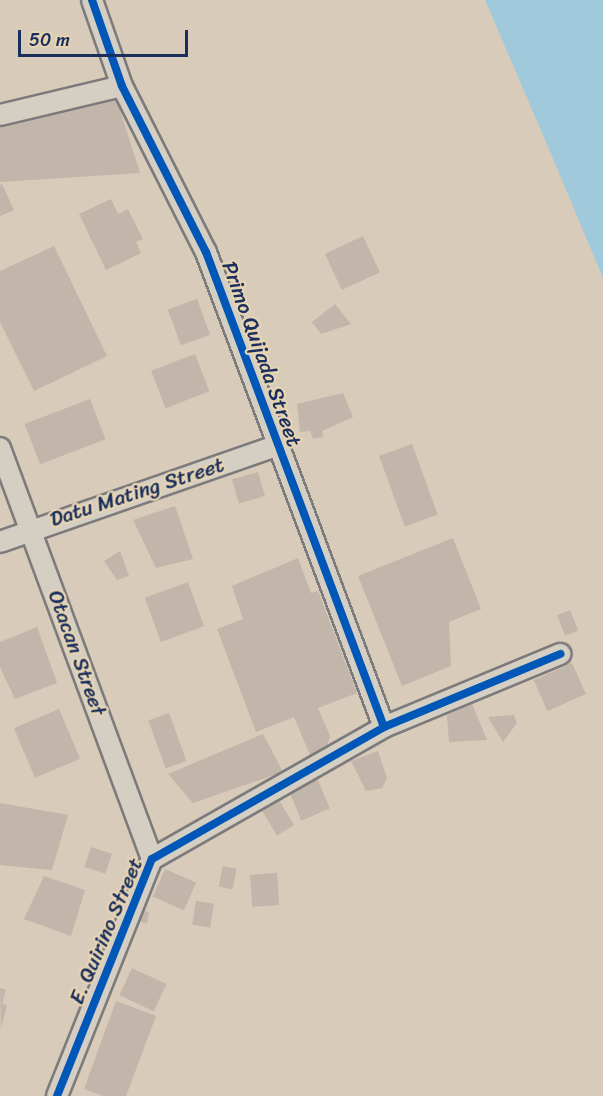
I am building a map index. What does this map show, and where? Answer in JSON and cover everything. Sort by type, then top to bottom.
[{"type":"street","name":"Primo Quijada Street","points":[[92,0],[122,86],[206,252],[276,446],[384,727]]},
{"type":"street","points":[[0,115],[122,86]]},
{"type":"street","name":"Datu Mating Street","points":[[0,542],[31,528],[276,446]]},
{"type":"street","name":"Otacan Street","points":[[0,448],[152,859]]},
{"type":"street","name":"E. Quirino Street","points":[[57,1096],[152,859],[384,727],[560,654]]},
{"type":"water","points":[[485,0],[603,0],[603,278],[548,147]]},
{"type":"building","points":[[114,91],[140,173],[0,182],[0,127]]},
{"type":"building","points":[[2,184],[14,210],[0,216],[0,185]]},
{"type":"building","points":[[111,199],[118,214],[128,209],[143,239],[136,242],[141,253],[106,270],[79,214]]},
{"type":"building","points":[[363,236],[380,272],[342,290],[325,254]]},
{"type":"building","points":[[54,246],[107,356],[34,391],[0,322],[0,271]]},
{"type":"building","points":[[197,299],[210,335],[181,345],[168,310]]},
{"type":"building","points":[[335,304],[351,324],[321,334],[312,322]]},
{"type":"building","points":[[195,354],[209,391],[165,408],[151,371]]},
{"type":"building","points":[[343,393],[353,417],[322,431],[323,437],[313,439],[310,431],[300,432],[297,404]]},
{"type":"building","points":[[90,399],[105,439],[40,464],[25,424]]},
{"type":"building","points":[[412,444],[438,514],[405,526],[379,456]]},
{"type":"building","points":[[258,472],[265,496],[239,503],[232,479]]},
{"type":"building","points":[[175,506],[193,559],[156,568],[133,520]]},
{"type":"building","points":[[453,538],[481,609],[449,622],[451,666],[402,686],[358,576]]},
{"type":"building","points":[[120,551],[129,576],[117,580],[104,561]]},
{"type":"building","points":[[298,558],[311,593],[318,591],[357,693],[318,708],[330,736],[326,750],[310,755],[294,717],[256,732],[217,629],[243,619],[232,586]]},
{"type":"building","points":[[188,582],[204,626],[161,642],[145,598]]},
{"type":"building","points":[[570,610],[578,630],[565,636],[557,615]]},
{"type":"building","points":[[37,627],[57,683],[15,699],[0,667],[0,642]]},
{"type":"building","points":[[572,663],[586,694],[547,711],[534,680]]},
{"type":"building","points":[[472,704],[487,740],[449,742],[447,715]]},
{"type":"building","points":[[59,709],[80,759],[35,778],[14,728]]},
{"type":"building","points":[[169,713],[186,761],[166,768],[148,721]]},
{"type":"building","points":[[514,715],[517,723],[503,742],[488,717]]},
{"type":"building","points":[[263,734],[283,772],[193,803],[168,774]]},
{"type":"building","points":[[378,751],[387,778],[382,788],[366,791],[351,761]]},
{"type":"building","points":[[317,778],[330,808],[301,820],[288,790]]},
{"type":"building","points":[[273,790],[294,825],[277,835],[256,800]]},
{"type":"building","points":[[0,803],[68,815],[52,870],[0,865]]},
{"type":"building","points":[[91,847],[112,854],[105,874],[85,867]]},
{"type":"building","points":[[223,866],[237,869],[232,889],[219,887]]},
{"type":"building","points":[[165,869],[196,883],[184,910],[153,896]]},
{"type":"building","points":[[277,873],[279,905],[252,907],[250,875]]},
{"type":"building","points":[[44,876],[85,890],[71,936],[24,919]]},
{"type":"building","points":[[196,901],[214,904],[210,928],[192,925]]},
{"type":"building","points":[[136,910],[149,912],[147,923],[134,921]]},
{"type":"building","points":[[132,968],[166,984],[154,1011],[119,995]]},
{"type":"building","points":[[0,988],[6,990],[2,1004],[7,1005],[1,1029]]},
{"type":"building","points":[[116,1001],[156,1016],[126,1096],[103,1096],[84,1089]]},
{"type":"cycle path","points":[[92,0],[122,86],[206,252],[384,727]]},
{"type":"cycle path","points":[[57,1096],[152,859],[384,727],[560,654]]}]
